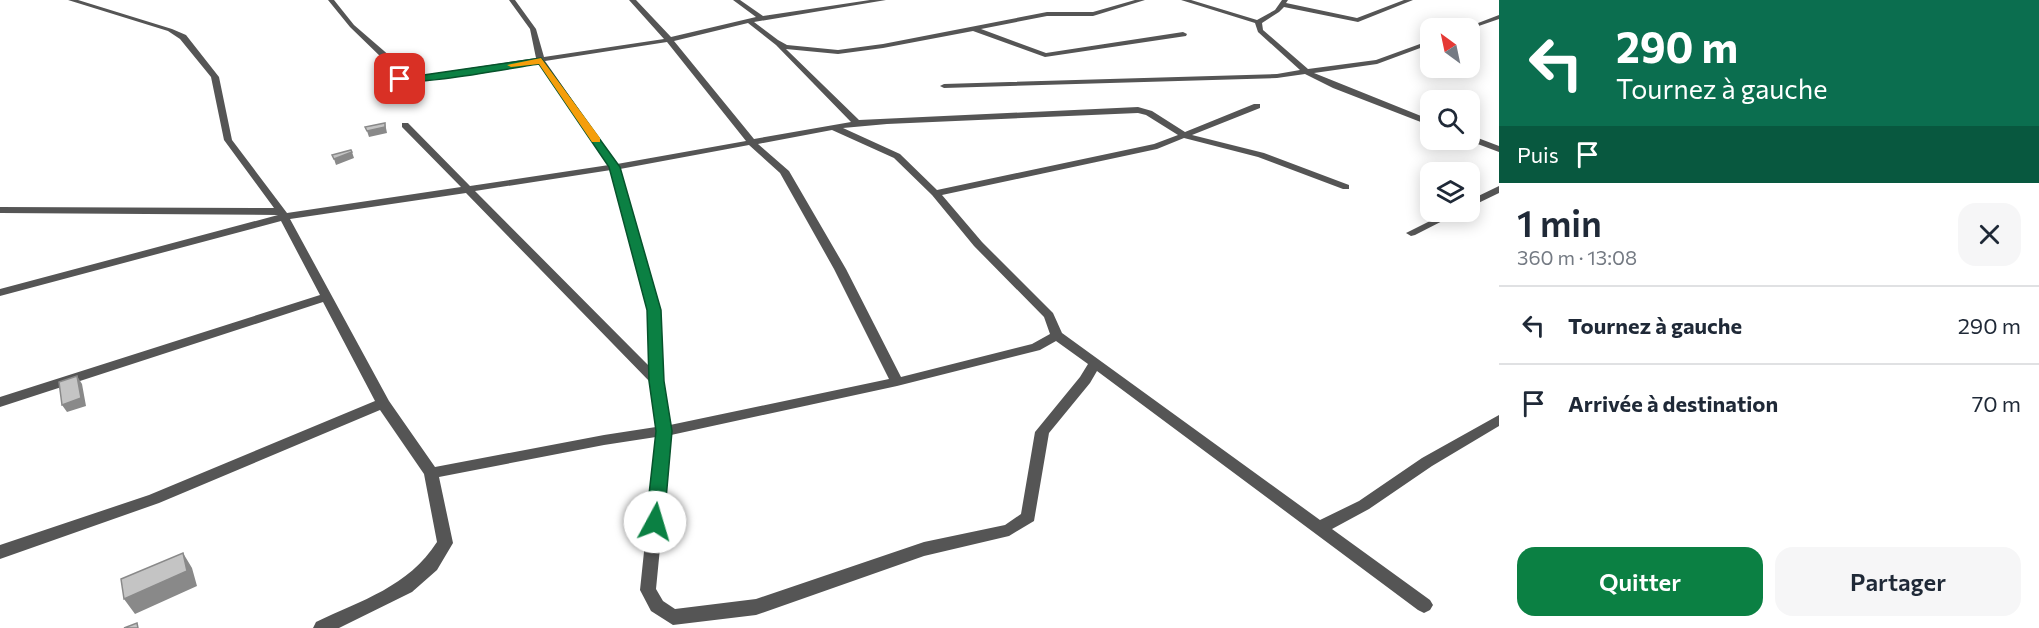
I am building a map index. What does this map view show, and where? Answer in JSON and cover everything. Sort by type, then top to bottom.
[{"type":"street","points":[[71,0],[160,27],[183,37],[215,77],[228,140],[282,214],[383,403],[431,473],[445,543],[431,565],[406,587],[322,628]]},
{"type":"street","points":[[331,0],[352,26],[388,58],[393,76],[400,79],[425,78],[541,61],[669,40],[762,18],[883,0]]},
{"type":"street","points":[[512,0],[533,29],[541,61],[615,167],[654,310],[656,381],[664,431],[648,590],[657,606],[673,617],[756,607],[924,549],[1009,530],[1028,517],[1042,432],[1085,380],[1095,362]]},
{"type":"street","points":[[632,0],[669,40],[753,144],[784,171],[840,269],[897,382]]},
{"type":"street","points":[[736,0],[762,18]]},
{"type":"street","points":[[775,42],[796,49],[838,52],[1047,14],[1093,14],[1142,0]]},
{"type":"street","points":[[1185,0],[1258,22],[1277,11],[1283,2],[1358,20],[1410,0]]},
{"type":"street","points":[[1480,24],[1499,17]]},
{"type":"street","points":[[748,21],[775,42],[857,123]]},
{"type":"street","points":[[1258,22],[1260,31],[1308,73],[1420,119]]},
{"type":"street","points":[[975,28],[1046,55],[1184,34]]},
{"type":"street","points":[[944,86],[1203,79],[1308,73],[1377,62],[1420,46]]},
{"type":"street","points":[[935,193],[1157,146],[1257,106]]},
{"type":"street","points":[[0,210],[282,214],[468,190],[615,167],[753,144],[857,123],[1125,109],[1149,113],[1186,136],[1261,155],[1346,187]]},
{"type":"street","points":[[405,125],[656,381]]},
{"type":"street","points":[[834,127],[897,156],[935,193],[978,244],[1049,316],[1057,335],[1424,605]]},
{"type":"street","points":[[1480,142],[1499,149]]},
{"type":"street","points":[[1480,199],[1499,189]]},
{"type":"street","points":[[0,293],[282,214]]},
{"type":"street","points":[[1411,233],[1434,222]]},
{"type":"street","points":[[0,402],[326,297]]},
{"type":"street","points":[[431,473],[664,431],[897,382],[1036,347],[1057,335]]},
{"type":"street","points":[[0,552],[154,499],[383,403]]},
{"type":"street","points":[[1319,528],[1364,505],[1426,462],[1499,420]]},
{"type":"building","points":[[385,123],[385,127],[367,131],[365,127]]},
{"type":"building","points":[[351,150],[352,152],[334,159],[332,155]]},
{"type":"building","points":[[77,376],[81,398],[62,405],[59,382]]},
{"type":"building","points":[[183,553],[187,571],[124,599],[121,579]]},
{"type":"building","points":[[137,623],[138,628],[124,628]]},
{"type":"slow traffic","points":[[511,65],[541,61],[596,140]]},
{"type":"route","points":[[400,79],[425,78],[541,61],[615,167],[654,310],[656,381],[664,431],[655,522]]}]
